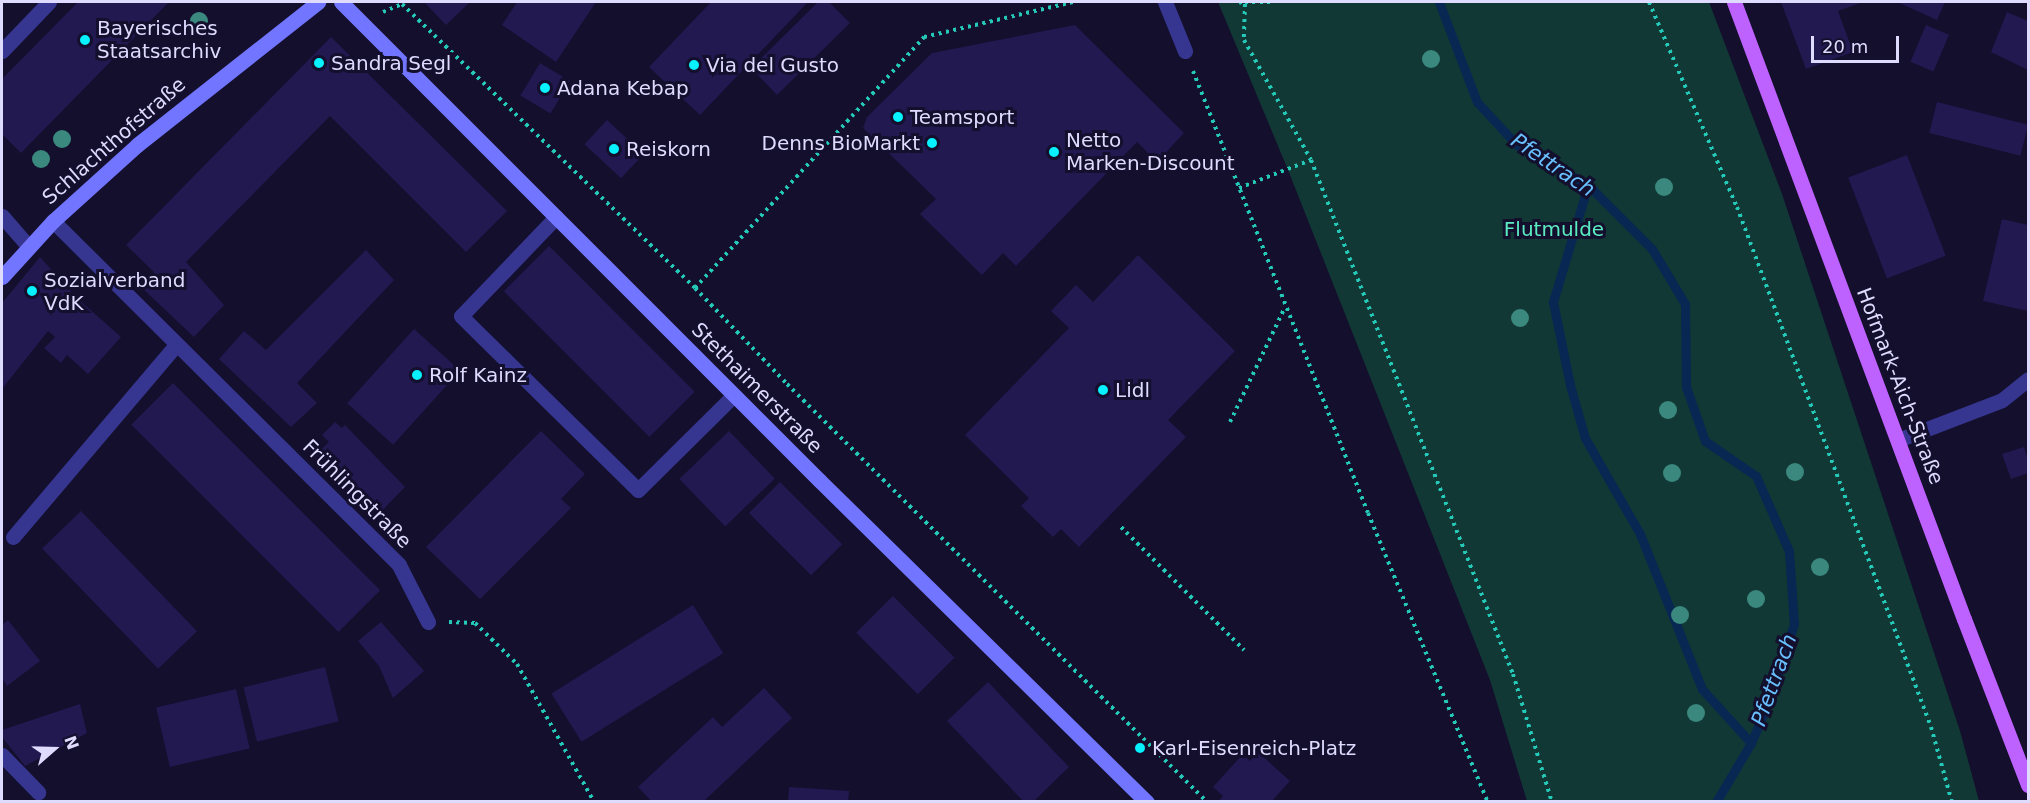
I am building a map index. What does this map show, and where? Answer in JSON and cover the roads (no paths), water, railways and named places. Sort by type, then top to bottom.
[{"type":"main road","name":"Schlachthofstraße","points":[[2,277],[53,221],[137,145],[318,2]]},
{"type":"main road","name":"Stethaimerstraße","points":[[342,2],[735,395],[1147,801]]},
{"type":"main road","name":"Hofmark-Aich-Straße","points":[[1734,2],[2028,785]]},
{"type":"street","points":[[2,51],[49,2]]},
{"type":"street","points":[[1165,2],[1185,51]]},
{"type":"street","points":[[2,216],[29,247]]},
{"type":"street","points":[[556,217],[460,316],[638,490],[735,395]]},
{"type":"street","name":"Frühlingstraße","points":[[53,221],[399,565],[428,622]]},
{"type":"street","points":[[13,537],[176,345]]},
{"type":"street","points":[[1898,440],[2002,400],[2028,379]]},
{"type":"street","points":[[2,755],[38,792]]},
{"type":"waterway","name":"Pfettrach","points":[[1439,2],[1477,102],[1517,145],[1588,185],[1652,249],[1685,304],[1686,387],[1705,441],[1756,476],[1789,551],[1794,624],[1770,699],[1751,743],[1716,802]]},
{"type":"waterway","points":[[1588,185],[1553,302],[1570,385],[1585,438],[1640,534],[1702,689],[1751,743]]},
{"type":"place","name":"Bayerisches Staatsarchiv","points":[[85,40]]},
{"type":"place","name":"Sandra Segl","points":[[319,63]]},
{"type":"place","name":"Via del Gusto","points":[[694,65]]},
{"type":"place","name":"Adana Kebap","points":[[545,88]]},
{"type":"place","name":"Teamsport","points":[[898,117]]},
{"type":"place","name":"Denns BioMarkt","points":[[932,143]]},
{"type":"place","name":"Reiskorn","points":[[614,149]]},
{"type":"place","name":"Netto Marken-Discount","points":[[1054,152]]},
{"type":"place","name":"Sozialverband VdK","points":[[32,291]]},
{"type":"place","name":"Rolf Kainz","points":[[417,375]]},
{"type":"place","name":"Lidl","points":[[1103,390]]},
{"type":"place","name":"Karl-Eisenreich-Platz","points":[[1140,748]]},
{"type":"park label","name":"Flutmulde","points":[[1554,229]]}]
